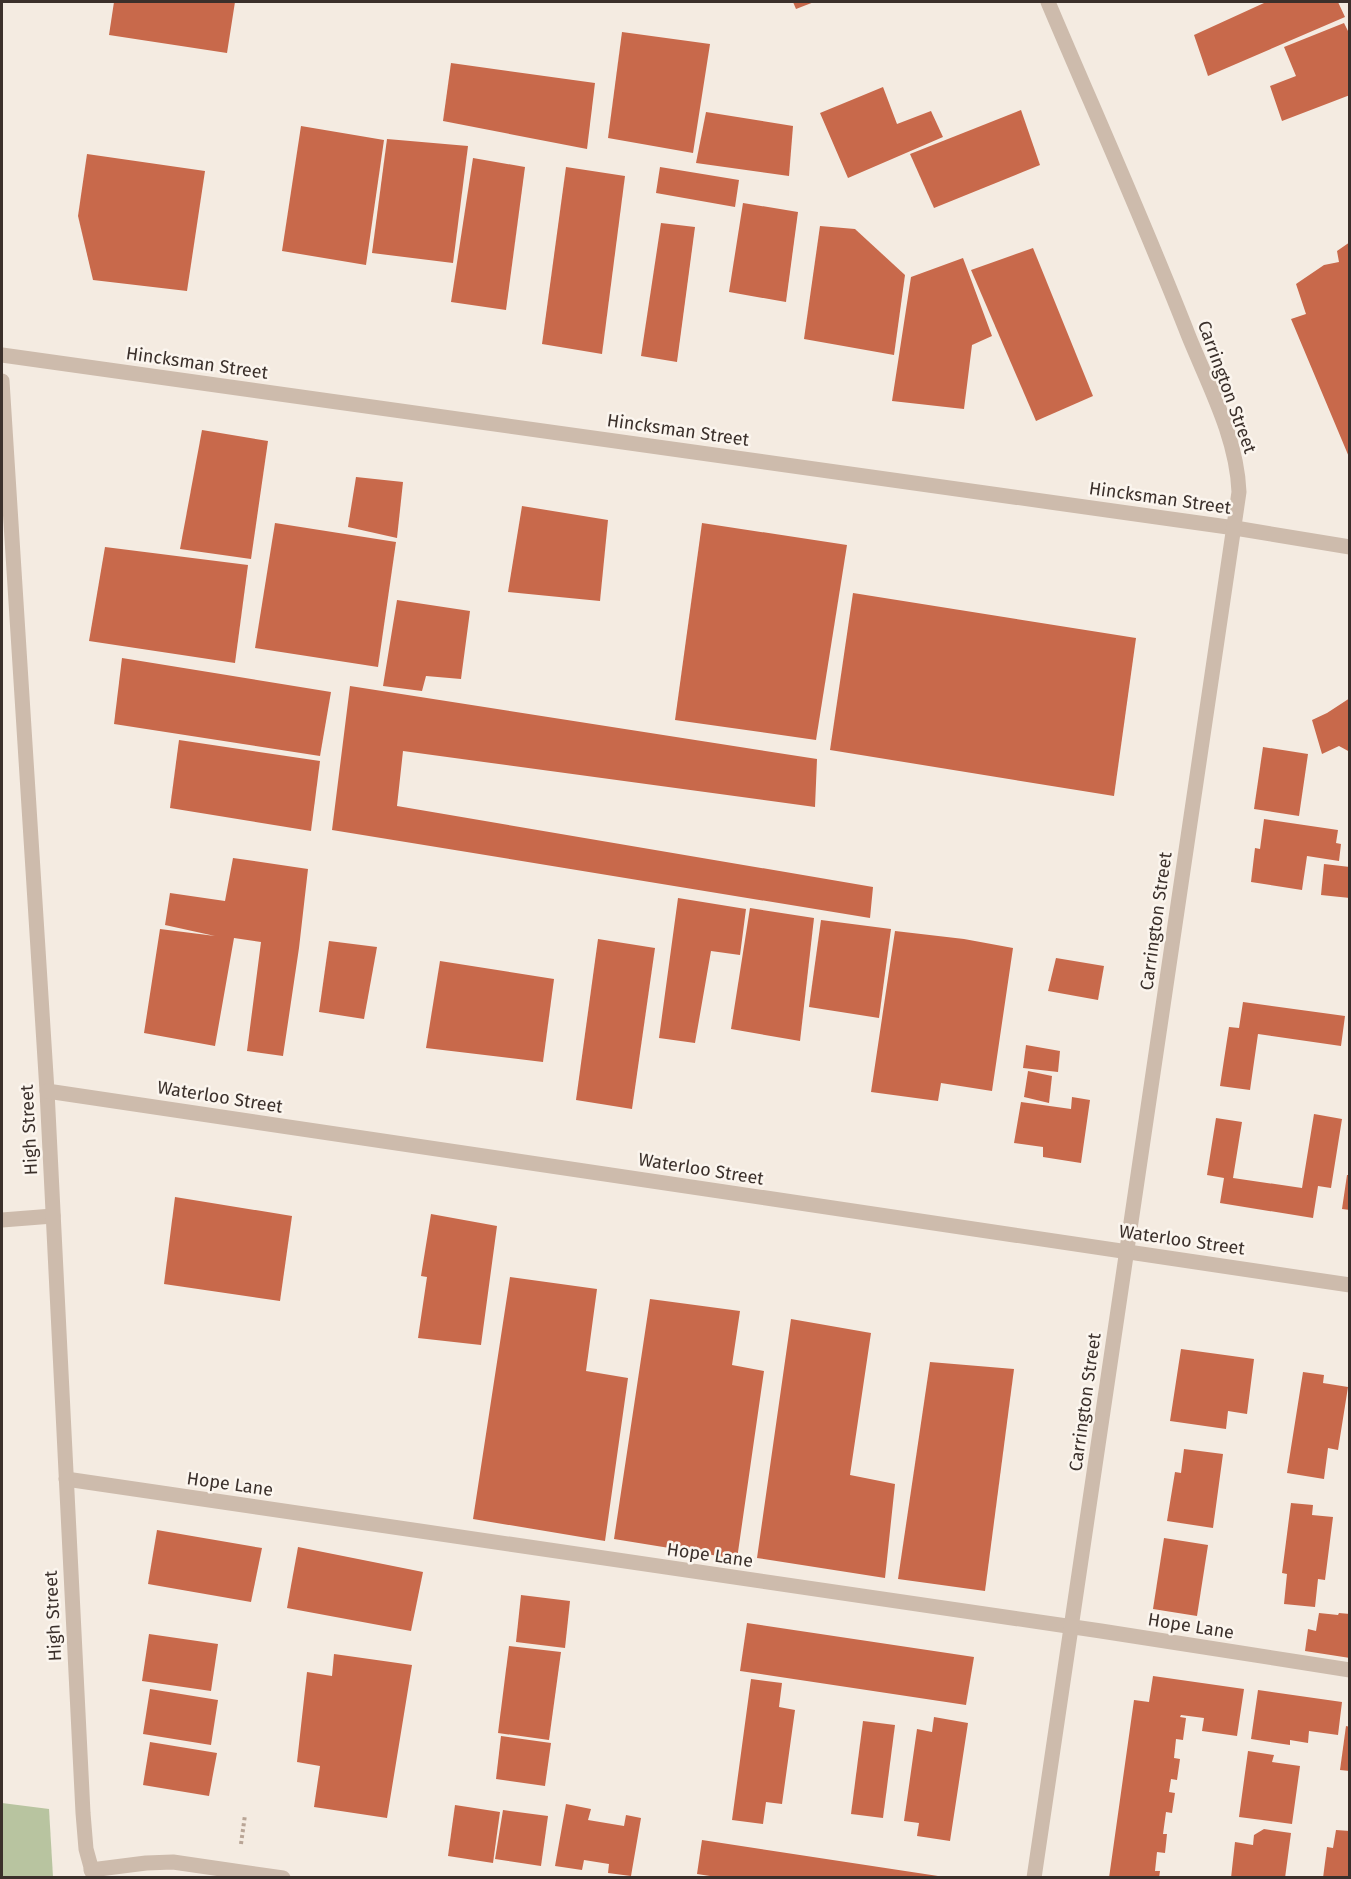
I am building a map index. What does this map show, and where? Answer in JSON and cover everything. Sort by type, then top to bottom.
[{"type":"street","name":"Carrington Street","points":[[1034,1878],[1238,503],[1238,478],[1227,432],[1168,284],[1048,2]]},
{"type":"street","name":"Hincksman Street","points":[[2,355],[1235,528],[1350,547]]},
{"type":"street","name":"High Street","points":[[2,381],[47,1091],[83,1813],[86,1850],[93,1874]]},
{"type":"street","name":"Waterloo Street","points":[[47,1091],[1350,1285]]},
{"type":"street","points":[[2,1220],[53,1216]]},
{"type":"street","name":"Hope Lane","points":[[66,1479],[1350,1670]]},
{"type":"street","points":[[93,1874],[146,1863],[173,1862],[283,1878]]},
{"type":"path","points":[[241,1844],[245,1815]]},
{"type":"green space","points":[[2,1803],[49,1809],[53,1877],[2,1877]]},
{"type":"building","points":[[114,2],[235,2],[227,53],[109,35]]},
{"type":"building","points":[[793,2],[814,2],[796,9]]},
{"type":"building","points":[[1264,2],[1338,2],[1345,17],[1208,76],[1194,35]]},
{"type":"building","points":[[1344,23],[1350,35],[1350,95],[1282,121],[1270,86],[1296,76],[1284,47]]},
{"type":"building","points":[[622,32],[710,44],[693,153],[608,138]]},
{"type":"building","points":[[451,63],[595,83],[587,149],[443,121]]},
{"type":"building","points":[[883,87],[897,124],[931,111],[943,137],[848,178],[820,113]]},
{"type":"building","points":[[1021,110],[1040,165],[934,208],[910,154]]},
{"type":"building","points":[[706,112],[793,126],[789,176],[696,163]]},
{"type":"building","points":[[301,126],[384,140],[366,265],[282,251]]},
{"type":"building","points":[[387,139],[468,146],[453,263],[372,253]]},
{"type":"building","points":[[87,154],[205,171],[187,291],[93,280],[78,216]]},
{"type":"building","points":[[473,158],[525,167],[506,310],[451,302]]},
{"type":"building","points":[[566,167],[625,176],[602,354],[542,344]]},
{"type":"building","points":[[660,167],[739,180],[735,207],[656,193]]},
{"type":"building","points":[[743,203],[798,212],[786,302],[729,292]]},
{"type":"building","points":[[661,223],[695,227],[677,362],[641,356]]},
{"type":"building","points":[[820,226],[855,229],[905,275],[894,355],[804,339]]},
{"type":"building","points":[[1350,242],[1349,457],[1291,319],[1306,314],[1296,284],[1324,265],[1339,262],[1337,251]]},
{"type":"building","points":[[1033,248],[1093,396],[1036,421],[971,270]]},
{"type":"building","points":[[963,258],[992,336],[972,345],[964,409],[892,401],[911,277]]},
{"type":"building","points":[[202,430],[268,441],[251,559],[180,549]]},
{"type":"building","points":[[356,477],[403,482],[397,538],[348,527]]},
{"type":"building","points":[[522,506],[608,520],[600,601],[508,592]]},
{"type":"building","points":[[275,523],[396,542],[378,667],[255,648]]},
{"type":"building","points":[[702,523],[847,545],[816,740],[675,720]]},
{"type":"building","points":[[105,547],[248,565],[235,663],[89,641]]},
{"type":"building","points":[[853,593],[1136,638],[1114,796],[830,750]]},
{"type":"building","points":[[397,600],[470,611],[461,679],[426,676],[422,691],[383,686]]},
{"type":"building","points":[[122,658],[331,692],[320,756],[114,724]]},
{"type":"building","points":[[350,686],[817,759],[815,807],[403,751],[397,806],[873,887],[870,918],[332,830]]},
{"type":"building","points":[[1350,698],[1350,752],[1339,746],[1322,754],[1312,720]]},
{"type":"building","points":[[179,740],[320,761],[311,831],[170,808]]},
{"type":"building","points":[[1263,747],[1308,754],[1299,816],[1254,809]]},
{"type":"building","points":[[1264,819],[1338,830],[1336,843],[1341,844],[1339,861],[1307,856],[1302,890],[1251,882],[1255,848],[1260,849]]},
{"type":"building","points":[[233,858],[308,869],[283,1056],[247,1051],[261,942],[234,938],[215,1046],[144,1033],[160,929],[215,936],[165,925],[170,893],[225,901]]},
{"type":"building","points":[[1324,864],[1350,867],[1350,898],[1321,895]]},
{"type":"building","points":[[678,898],[746,909],[740,955],[711,951],[695,1043],[659,1038]]},
{"type":"building","points":[[750,908],[814,918],[800,1041],[731,1029]]},
{"type":"building","points":[[821,920],[891,929],[879,1018],[809,1007]]},
{"type":"building","points":[[895,931],[964,939],[1013,948],[992,1091],[941,1083],[938,1101],[871,1092]]},
{"type":"building","points":[[598,939],[655,948],[632,1109],[576,1100]]},
{"type":"building","points":[[329,941],[377,947],[364,1019],[319,1012]]},
{"type":"building","points":[[1056,958],[1104,966],[1098,1000],[1048,991]]},
{"type":"building","points":[[440,961],[554,979],[543,1062],[426,1048]]},
{"type":"building","points":[[1243,1002],[1345,1016],[1341,1046],[1258,1034],[1250,1090],[1220,1086],[1229,1027],[1239,1028]]},
{"type":"building","points":[[1026,1045],[1060,1051],[1058,1072],[1023,1068]]},
{"type":"building","points":[[1028,1071],[1052,1076],[1049,1103],[1024,1097]]},
{"type":"building","points":[[1072,1097],[1090,1100],[1081,1163],[1043,1157],[1043,1147],[1014,1143],[1021,1102],[1071,1109]]},
{"type":"building","points":[[1314,1114],[1342,1119],[1331,1188],[1318,1186],[1313,1218],[1220,1203],[1224,1178],[1207,1175],[1216,1118],[1242,1122],[1233,1178],[1302,1188]]},
{"type":"building","points":[[1347,1175],[1350,1175],[1350,1210],[1342,1209]]},
{"type":"building","points":[[175,1197],[292,1216],[280,1301],[164,1284]]},
{"type":"building","points":[[431,1214],[497,1226],[481,1345],[418,1338],[427,1277],[421,1276]]},
{"type":"building","points":[[510,1277],[597,1289],[586,1371],[628,1378],[605,1541],[473,1519]]},
{"type":"building","points":[[650,1299],[740,1311],[732,1365],[764,1371],[737,1559],[614,1539]]},
{"type":"building","points":[[791,1319],[871,1333],[850,1475],[895,1484],[885,1578],[757,1558]]},
{"type":"building","points":[[1181,1349],[1254,1359],[1247,1414],[1228,1411],[1226,1429],[1170,1421]]},
{"type":"building","points":[[930,1362],[1014,1369],[985,1591],[898,1579]]},
{"type":"building","points":[[1303,1372],[1324,1375],[1323,1383],[1348,1387],[1338,1450],[1328,1448],[1324,1479],[1287,1473]]},
{"type":"building","points":[[1184,1449],[1223,1454],[1213,1528],[1167,1521],[1175,1472],[1181,1473]]},
{"type":"building","points":[[1291,1503],[1313,1505],[1312,1515],[1333,1517],[1325,1580],[1318,1579],[1315,1607],[1284,1604],[1287,1574],[1282,1573]]},
{"type":"building","points":[[157,1530],[262,1548],[251,1602],[148,1584]]},
{"type":"building","points":[[1164,1538],[1208,1545],[1197,1616],[1153,1609]]},
{"type":"building","points":[[298,1547],[423,1572],[411,1631],[287,1608]]},
{"type":"building","points":[[521,1595],[570,1601],[565,1648],[516,1642]]},
{"type":"building","points":[[1319,1613],[1350,1614],[1350,1658],[1305,1651],[1308,1629],[1316,1631]]},
{"type":"building","points":[[747,1623],[974,1657],[966,1705],[740,1671]]},
{"type":"building","points":[[149,1634],[218,1644],[211,1691],[142,1681]]},
{"type":"building","points":[[509,1646],[561,1652],[549,1740],[498,1733]]},
{"type":"building","points":[[334,1654],[412,1665],[387,1818],[314,1807],[320,1766],[297,1762],[307,1672],[332,1676]]},
{"type":"building","points":[[1153,1676],[1244,1689],[1237,1736],[1202,1731],[1204,1718],[1181,1715],[1180,1717],[1186,1718],[1183,1740],[1176,1739],[1174,1758],[1180,1759],[1177,1780],[1171,1779],[1169,1792],[1175,1793],[1172,1813],[1166,1812],[1163,1834],[1167,1834],[1165,1853],[1157,1852],[1155,1871],[1160,1871],[1159,1878],[1109,1878],[1134,1700],[1149,1702]]},
{"type":"building","points":[[751,1679],[782,1683],[779,1707],[795,1710],[782,1804],[766,1802],[763,1824],[732,1820]]},
{"type":"building","points":[[150,1689],[218,1700],[211,1745],[143,1734]]},
{"type":"building","points":[[1258,1690],[1342,1702],[1338,1735],[1309,1731],[1308,1743],[1290,1740],[1290,1745],[1251,1739]]},
{"type":"building","points":[[934,1717],[968,1723],[950,1841],[917,1836],[919,1823],[904,1821],[917,1729],[932,1732]]},
{"type":"building","points":[[863,1721],[895,1725],[883,1818],[851,1814]]},
{"type":"building","points":[[1346,1726],[1350,1727],[1350,1771],[1340,1770]]},
{"type":"building","points":[[501,1736],[551,1743],[545,1786],[496,1779]]},
{"type":"building","points":[[150,1742],[217,1753],[209,1796],[143,1785]]},
{"type":"building","points":[[1248,1751],[1274,1755],[1272,1762],[1300,1766],[1292,1824],[1239,1817]]},
{"type":"building","points":[[566,1804],[591,1809],[588,1820],[624,1826],[626,1815],[641,1818],[631,1876],[608,1873],[609,1864],[584,1860],[582,1870],[555,1866]]},
{"type":"building","points":[[455,1805],[500,1812],[493,1863],[448,1856]]},
{"type":"building","points":[[503,1810],[548,1816],[541,1866],[495,1859]]},
{"type":"building","points":[[1264,1829],[1291,1833],[1285,1878],[1231,1878],[1235,1842],[1253,1845],[1254,1835]]},
{"type":"building","points":[[1336,1830],[1350,1831],[1350,1878],[1323,1878],[1327,1847],[1333,1848]]},
{"type":"building","points":[[702,1840],[938,1876],[938,1878],[710,1878],[710,1876],[697,1874]]}]
